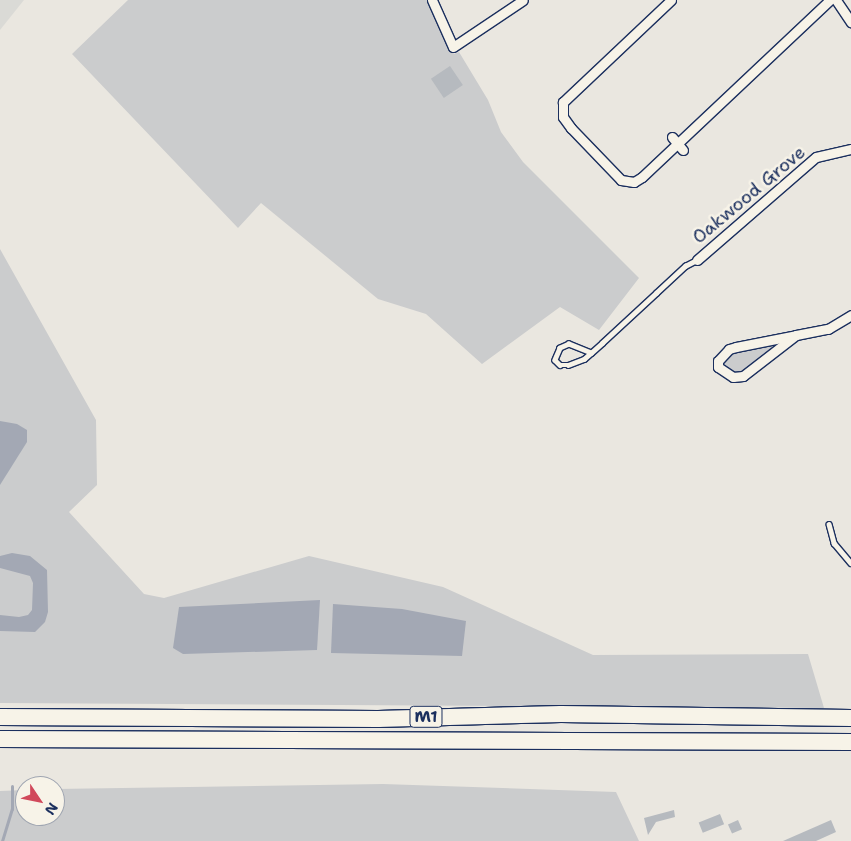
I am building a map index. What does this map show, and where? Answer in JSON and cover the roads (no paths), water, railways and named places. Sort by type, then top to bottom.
[{"type":"highway","name":"M1","points":[[0,717],[378,719],[561,714],[851,718]]},
{"type":"highway","name":"M1","points":[[0,739],[851,742]]},
{"type":"street","points":[[432,0],[453,47],[523,0]]},
{"type":"street","points":[[671,0],[563,102],[563,117],[621,180],[634,182],[642,177],[830,0]]},
{"type":"street","points":[[836,0],[851,22]]},
{"type":"street","name":"Oakwood Grove","points":[[697,260],[816,157],[851,150]]},
{"type":"street","points":[[796,335],[743,376],[733,377],[718,367],[718,361],[729,349],[796,335],[828,329],[851,315]]},
{"type":"lane","points":[[590,354],[569,344],[560,348],[555,360],[560,365],[568,365],[590,354],[685,266],[697,260]]},
{"type":"lane","points":[[828,524],[834,543],[851,563]]},
{"type":"waterway","points":[[2,841],[12,809],[12,786]]}]
